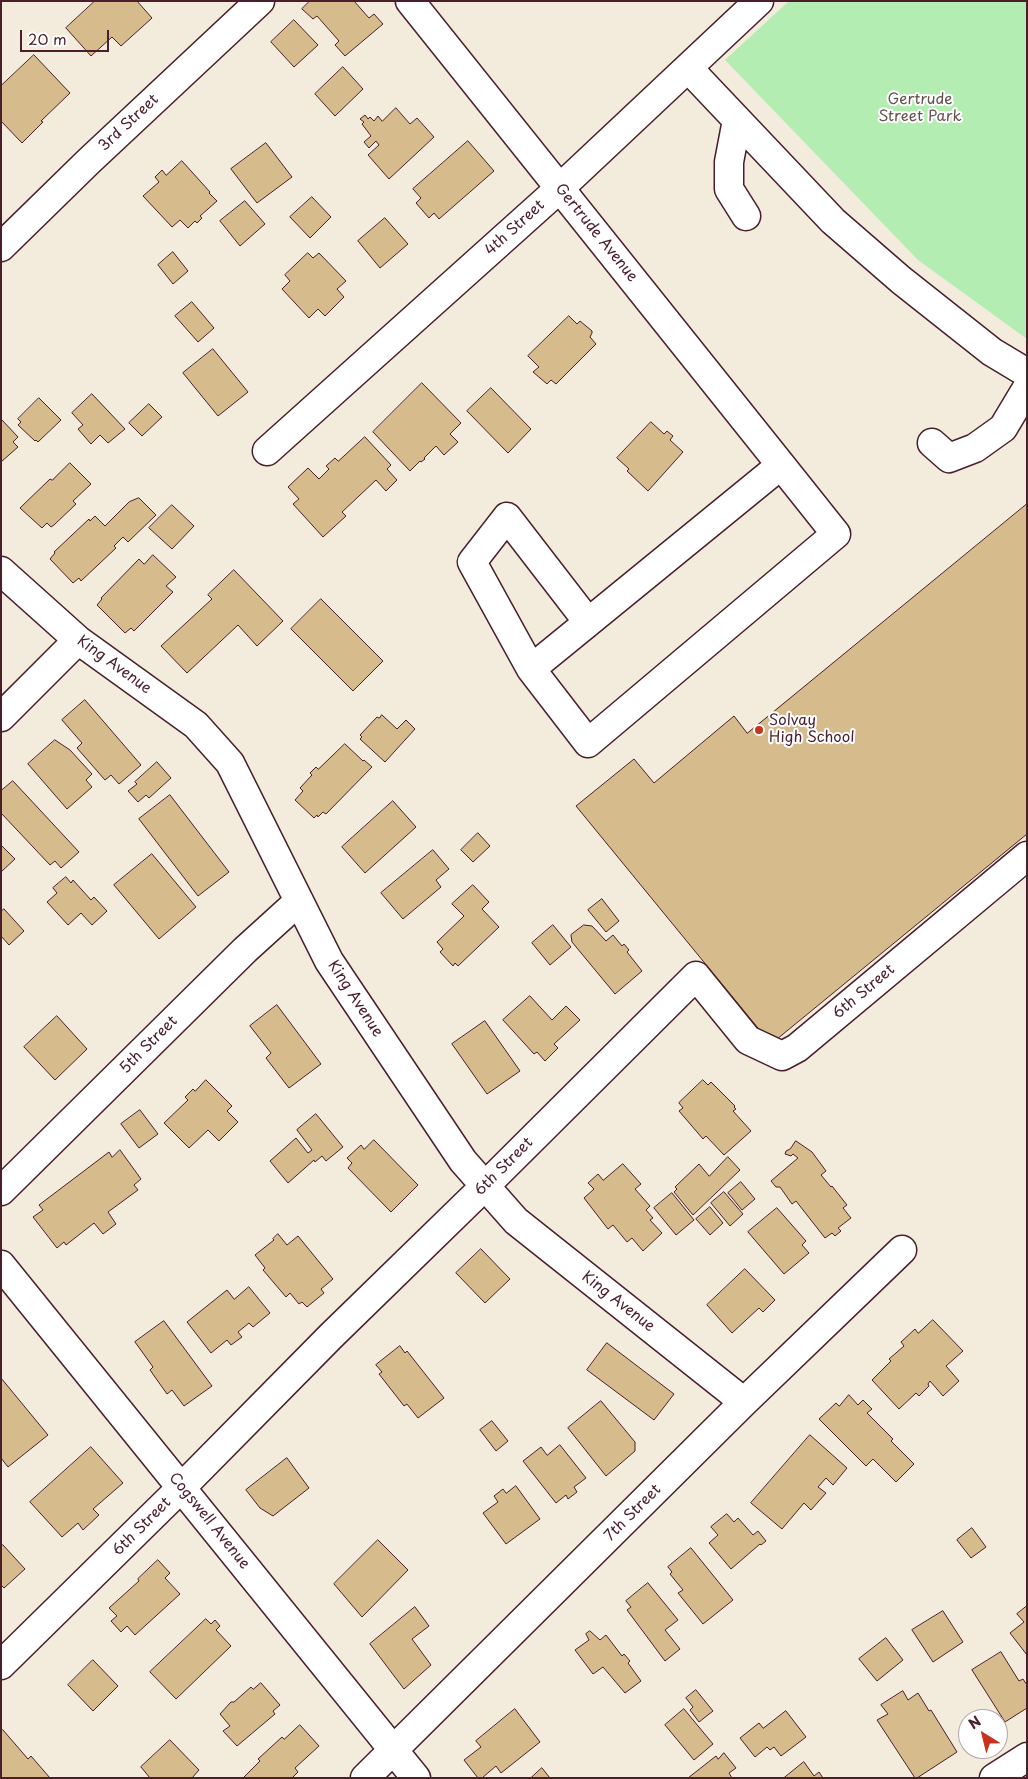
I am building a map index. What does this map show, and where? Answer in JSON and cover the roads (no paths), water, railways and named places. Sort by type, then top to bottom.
[{"type":"street","name":"3rd Street","points":[[1,247],[89,161],[260,1]]},
{"type":"street","name":"Gertrude Avenue","points":[[410,1],[836,534],[588,743],[531,669]]},
{"type":"street","name":"4th Street","points":[[266,451],[560,188],[759,1]]},
{"type":"street","points":[[688,68],[833,221],[902,280],[992,352],[1027,373]]},
{"type":"street","points":[[737,120],[729,162],[729,189],[746,216]]},
{"type":"street","points":[[932,443],[949,458],[975,448],[1003,428],[1027,388]]},
{"type":"street","points":[[588,622],[507,518],[472,562],[531,669],[781,465]]},
{"type":"street","name":"King Avenue","points":[[1,572],[78,640],[196,725],[230,763],[329,961],[463,1161],[484,1186],[516,1221],[744,1402]]},
{"type":"street","points":[[1,717],[78,640]]},
{"type":"street","name":"6th Street","points":[[1,1665],[696,976],[748,1040],[782,1056],[797,1048],[1027,856]]},
{"type":"street","name":"5th Street","points":[[1,1191],[245,950],[299,901]]},
{"type":"street","name":"7th Street","points":[[365,1778],[744,1402],[902,1250]]},
{"type":"street","name":"Cogswell Avenue","points":[[1,1264],[416,1778]]},
{"type":"street","points":[[994,1778],[1027,1757]]},
{"type":"place","name":"Solvay High School","points":[[759,730]]},
{"type":"park label","name":"Gertrude Street Park","points":[[920,108]]}]
